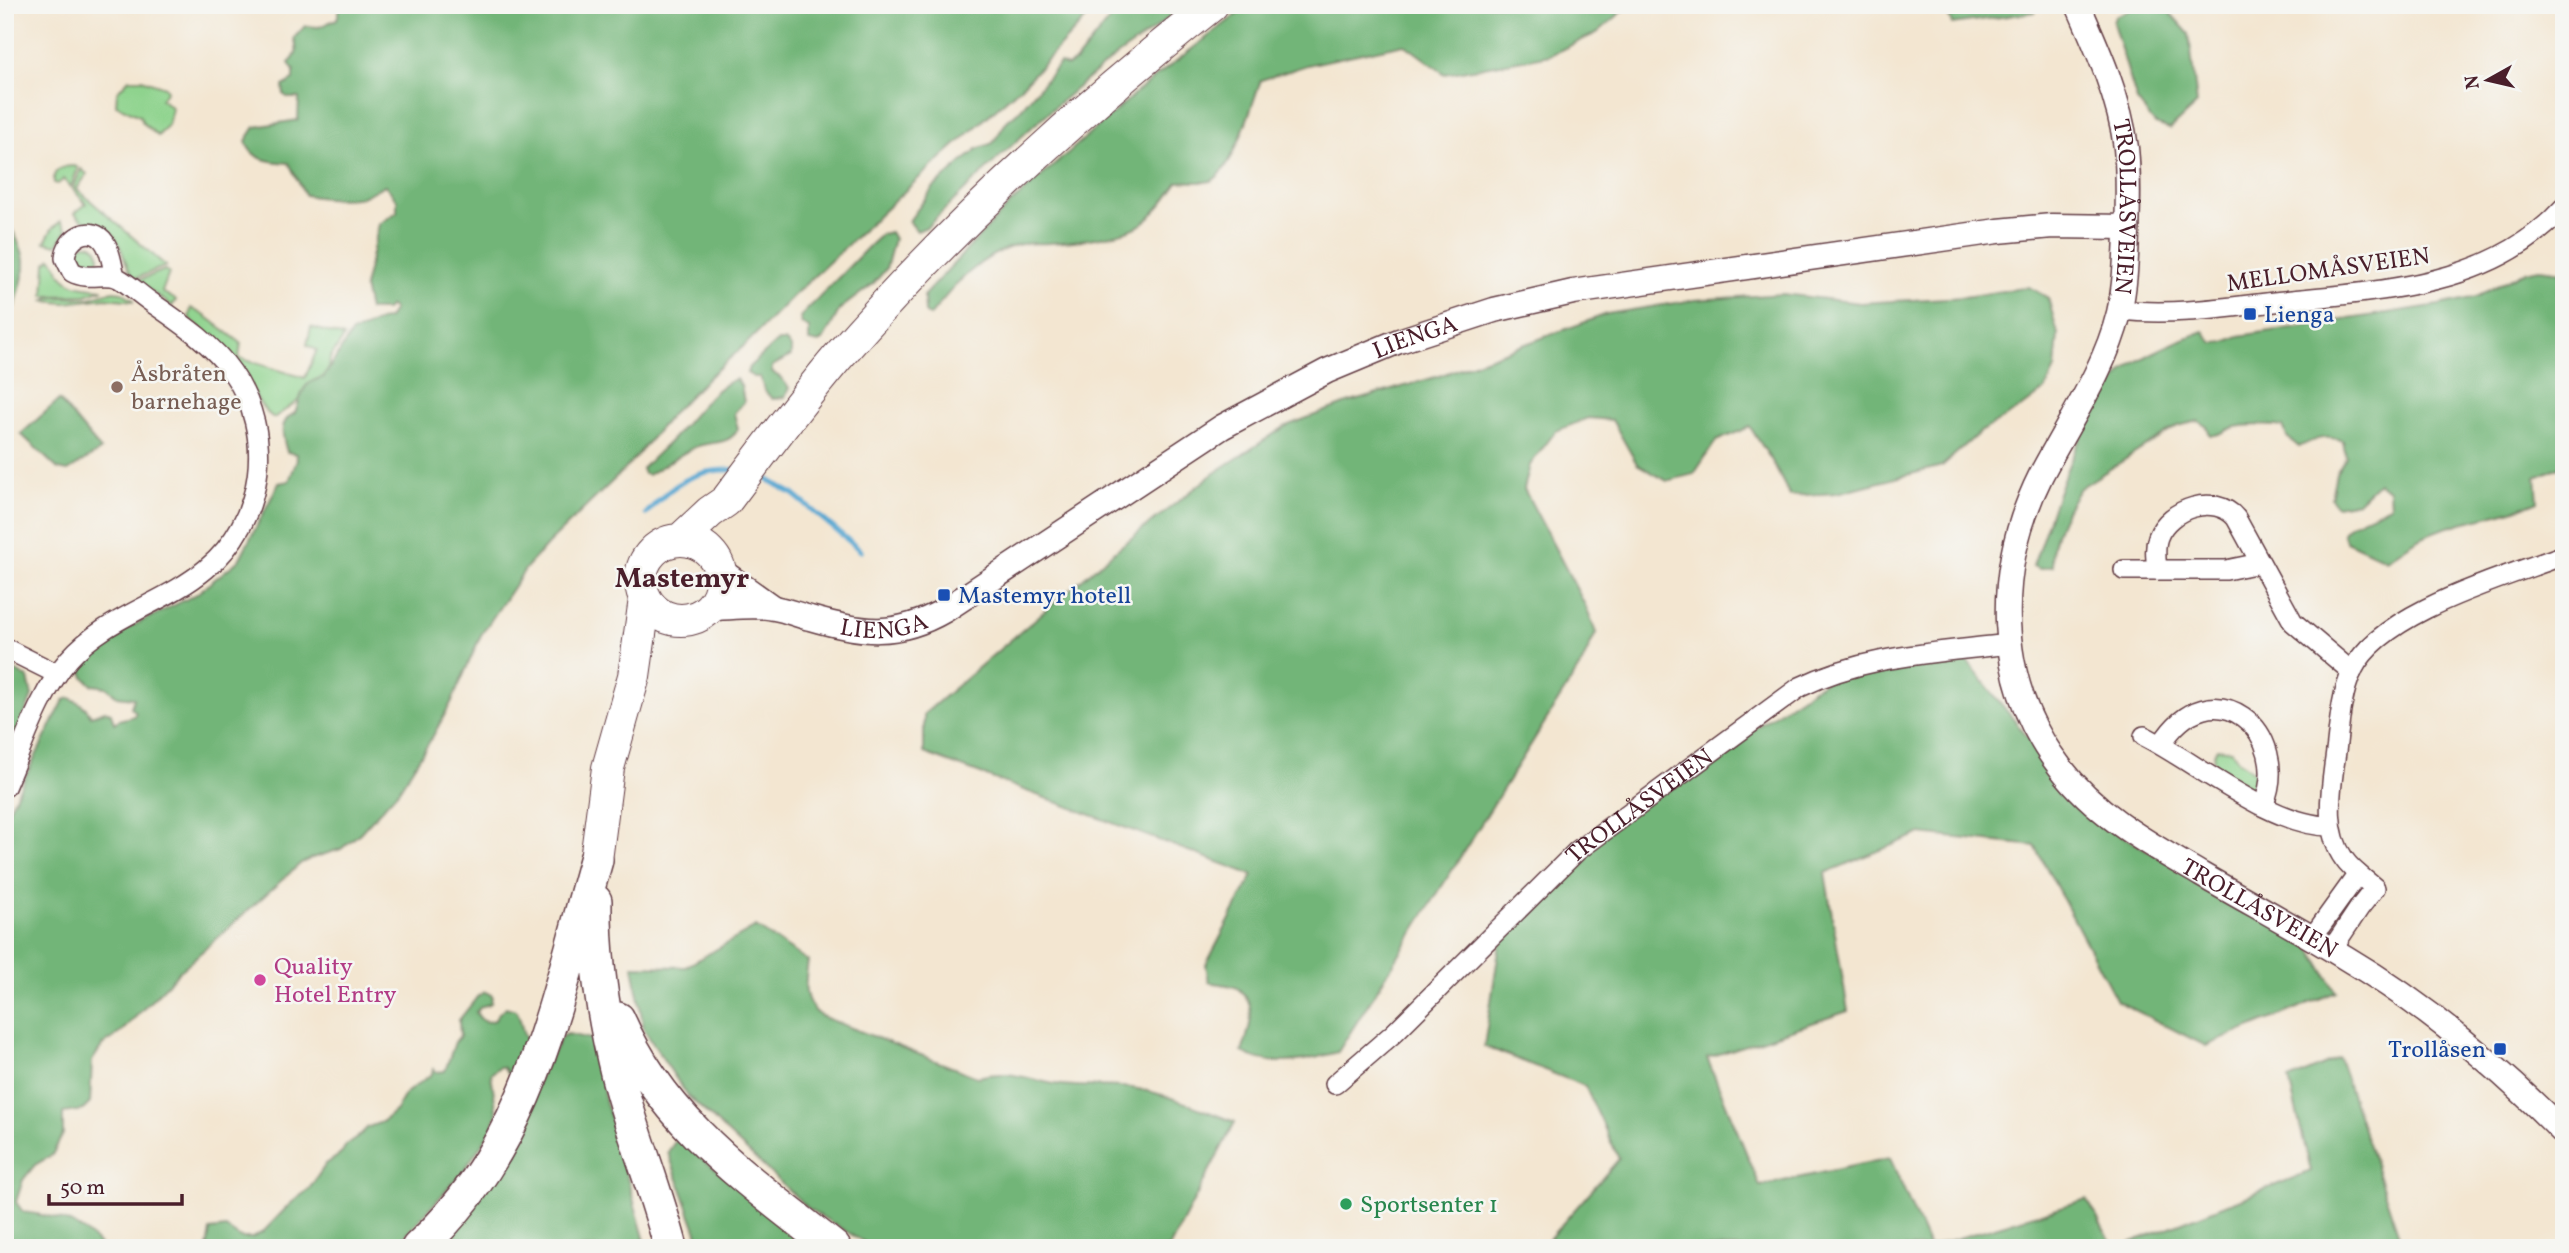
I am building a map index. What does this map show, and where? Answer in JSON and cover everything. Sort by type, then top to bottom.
[{"type":"highway","points":[[596,860],[595,914],[599,978],[608,1032],[619,1079],[671,1248]]},
{"type":"highway","points":[[418,1248],[452,1213],[497,1152],[521,1104],[554,1013],[596,860]]},
{"type":"highway","points":[[599,978],[642,1067],[666,1101],[692,1130],[743,1175],[834,1248]]},
{"type":"main road","points":[[596,860],[608,768],[634,676],[645,598],[641,583],[645,563],[657,548],[680,540],[726,501],[835,360],[871,319],[993,194],[1149,55],[1212,5]]},
{"type":"main road","points":[[634,676],[661,642],[718,594],[715,562],[726,501]]},
{"type":"main road","points":[[680,540],[702,546],[715,562]]},
{"type":"main road","points":[[645,598],[658,613],[675,620],[697,614]]},
{"type":"street","name":"TROLLÅSVEIEN","points":[[2078,5],[2109,81],[2120,120],[2128,169],[2125,277],[2120,310],[2108,345],[2039,479],[2022,523],[2006,604],[2008,644],[2018,686],[2040,736],[2060,768],[2090,800],[2139,838],[2400,992],[2510,1079],[2564,1133]]},
{"type":"street","name":"MELLOMÅSVEIEN","points":[[2120,310],[2142,313],[2196,311],[2436,281],[2501,256],[2532,236],[2564,207]]},
{"type":"street","name":"LIENGA","points":[[697,614],[772,607],[855,630],[884,631],[918,623],[952,605],[1178,454],[1259,406],[1375,350],[1513,305],[1626,282],[2024,228],[2075,225],[2127,227]]},
{"type":"street","points":[[5,787],[57,674],[95,635],[205,570],[223,553],[246,516],[257,479],[257,433],[246,396],[235,375],[221,357],[201,339],[115,276]]},
{"type":"street","points":[[2157,570],[2155,548],[2163,528],[2180,514],[2209,504],[2225,508],[2231,513],[2293,622],[2352,671]]},
{"type":"street","points":[[2322,944],[2375,888],[2343,858],[2331,826],[2333,774],[2352,671],[2376,640],[2409,617],[2564,555]]},
{"type":"street","name":"LIENGA","points":[[715,562],[772,607]]},
{"type":"street","points":[[2124,570],[2226,570],[2260,562]]},
{"type":"street","name":"TROLLÅSVEIEN","points":[[1335,1084],[1394,1033],[1577,851],[1800,687],[1837,671],[1872,661],[2008,644]]},
{"type":"street","points":[[5,648],[57,674]]},
{"type":"street","points":[[2263,806],[2270,786],[2267,752],[2259,733],[2232,710],[2213,706],[2195,713],[2153,741],[2263,806],[2302,824],[2331,826]]},
{"type":"street","points":[[2322,944],[2358,874]]},
{"type":"green space","points":[[341,5],[1099,5],[1026,82],[921,176],[675,410],[628,466],[526,568],[481,635],[452,701],[433,736],[399,790],[360,833],[341,849],[301,863],[179,972],[121,1032],[102,1046],[92,1061],[90,1103],[83,1110],[63,1113],[63,1134],[52,1155],[35,1165],[23,1180],[16,1202],[23,1212],[66,1221],[84,1231],[102,1248],[5,1248],[5,817],[64,700],[70,698],[77,702],[85,707],[91,716],[105,711],[111,713],[114,723],[134,716],[136,712],[131,707],[134,698],[117,696],[106,687],[92,685],[84,677],[81,668],[120,632],[195,595],[239,560],[279,483],[289,481],[297,460],[296,454],[287,452],[283,430],[286,420],[295,413],[306,386],[324,377],[352,332],[388,319],[394,309],[390,306],[386,310],[369,310],[364,287],[379,224],[397,212],[397,200],[385,185],[359,198],[305,195],[289,163],[269,161],[257,156],[252,153],[246,141],[255,127],[298,120],[299,98],[284,95],[283,86],[294,80],[294,71],[289,63],[296,52],[294,38],[305,26],[319,27],[337,19]]},
{"type":"green space","points":[[1121,5],[1181,5],[1172,15],[1075,90],[1010,147],[927,227],[917,231],[909,221],[933,188],[977,149],[993,143],[1007,121],[1019,111],[1060,63],[1067,66],[1076,61]]},
{"type":"green space","points":[[1249,5],[1630,5],[1597,33],[1550,55],[1445,74],[1404,44],[1307,65],[1261,80],[1234,152],[1218,176],[1207,182],[1178,182],[1148,219],[1135,228],[1084,240],[1021,244],[991,256],[968,273],[930,316],[925,312],[924,295],[1010,204],[1145,85]]},
{"type":"green space","points":[[1943,5],[2037,5],[2035,12],[1952,24]]},
{"type":"green space","points":[[2163,5],[2189,34],[2197,104],[2170,129],[2155,124],[2137,101],[2113,23],[2115,16],[2136,7]]},
{"type":"green space","points":[[129,79],[142,79],[165,87],[167,91],[161,99],[172,108],[168,125],[158,136],[143,123],[140,116],[116,105],[117,92]]},
{"type":"green space","points":[[75,166],[78,168],[71,187],[64,179],[58,184],[54,183],[56,171]]},
{"type":"green space","points":[[81,169],[87,174],[77,189],[166,266],[134,279],[113,235],[104,227],[83,220],[75,213],[86,204],[73,189]]},
{"type":"green space","points":[[5,217],[22,251],[24,268],[15,306],[5,313]]},
{"type":"green space","points":[[61,221],[67,230],[57,245],[45,242],[52,229]]},
{"type":"green space","points":[[890,232],[894,239],[886,269],[873,284],[840,309],[819,343],[809,341],[809,328],[802,324],[800,317],[871,244],[882,234]]},
{"type":"green space","points":[[87,244],[95,248],[99,256],[95,264],[87,268],[79,264],[75,256],[79,248]]},
{"type":"green space","points":[[51,258],[69,282],[103,289],[86,295],[44,296],[46,263]]},
{"type":"green space","points":[[2539,269],[2564,272],[2564,465],[2536,477],[2538,501],[2432,533],[2387,560],[2346,541],[2343,532],[2351,524],[2390,506],[2389,490],[2378,483],[2358,502],[2337,506],[2331,498],[2336,473],[2346,457],[2343,441],[2321,438],[2299,447],[2287,437],[2283,427],[2264,425],[2237,427],[2210,435],[2207,427],[2198,421],[2178,426],[2080,488],[2064,515],[2056,536],[2053,566],[2039,569],[2033,566],[2084,430],[2119,376],[2140,360],[2204,331],[2213,343],[2225,342],[2239,336],[2439,305],[2476,297],[2521,273]]},
{"type":"green space","points":[[165,270],[169,273],[162,292],[176,300],[172,306],[137,281]]},
{"type":"green space","points":[[2029,287],[2048,298],[2058,334],[2055,369],[2045,390],[1980,432],[1942,466],[1837,493],[1790,496],[1750,427],[1716,441],[1694,474],[1667,481],[1637,464],[1612,420],[1588,418],[1556,431],[1530,465],[1524,489],[1585,605],[1596,633],[1582,663],[1338,1052],[1277,1062],[1242,1052],[1251,1018],[1248,1002],[1237,988],[1209,982],[1206,965],[1253,875],[924,753],[924,714],[1115,551],[1213,474],[1286,426],[1344,404],[1439,376],[1607,314],[1694,300],[1783,294],[1860,303],[1964,297]]},
{"type":"green space","points":[[113,291],[122,292],[135,301],[106,298],[66,303],[43,301],[54,297],[90,298]]},
{"type":"green space","points":[[191,308],[241,343],[239,358],[305,378],[317,350],[307,345],[311,327],[344,337],[330,358],[329,368],[323,378],[305,396],[274,418],[262,407],[233,357],[189,318]]},
{"type":"green space","points":[[778,341],[785,341],[791,347],[791,356],[772,366],[772,372],[789,388],[785,397],[772,399],[764,390],[760,377],[747,373],[749,367]]},
{"type":"green space","points":[[737,379],[744,402],[734,413],[738,429],[734,435],[724,441],[693,448],[648,475],[644,474],[642,469],[703,404],[720,388]]},
{"type":"green space","points":[[59,400],[101,450],[68,471],[58,469],[21,434]]},
{"type":"green space","points":[[1963,656],[2093,819],[2307,942],[2336,992],[2206,1046],[2117,1001],[2035,846],[1919,834],[1825,873],[1848,1011],[1707,1058],[1760,1186],[1890,1158],[1929,1247],[2087,1199],[2114,1248],[1541,1248],[1619,1159],[1585,1086],[1484,1046],[1501,937],[1591,838],[1843,669]]},
{"type":"green space","points":[[5,664],[28,678],[32,696],[5,764]]},
{"type":"green space","points":[[2217,748],[2231,750],[2238,760],[2258,775],[2250,789],[2217,768],[2214,755]]},
{"type":"green space","points":[[756,927],[808,961],[807,998],[821,1016],[977,1077],[1001,1074],[1062,1085],[1138,1089],[1175,1099],[1235,1122],[1169,1248],[874,1248],[809,1209],[687,1095],[644,1030],[633,966],[685,967]]},
{"type":"green space","points":[[485,992],[492,995],[491,1003],[476,1012],[480,1018],[486,1022],[492,1021],[506,1007],[516,1010],[525,1036],[532,1046],[519,1075],[510,1075],[503,1067],[491,1074],[497,1115],[492,1129],[463,1172],[394,1248],[207,1248],[210,1230],[226,1228],[241,1238],[252,1238],[263,1232],[309,1189],[326,1164],[341,1154],[346,1145],[368,1127],[382,1122],[396,1110],[406,1093],[432,1074],[433,1069],[437,1072],[445,1071],[455,1042],[460,1036],[459,1020],[478,996]]},
{"type":"green space","points":[[568,1034],[591,1039],[596,1044],[604,1095],[647,1248],[442,1248],[461,1222],[562,1036]]},
{"type":"green space","points":[[2339,1058],[2403,1248],[2117,1248],[2311,1171],[2289,1080]]},
{"type":"green space","points":[[677,1139],[812,1248],[700,1248],[699,1238],[668,1152]]},
{"type":"waterway","points":[[646,514],[665,494],[686,480],[709,472],[737,470]]},
{"type":"waterway","points":[[760,475],[793,494],[861,551]]},
{"type":"place","name":"Lienga","points":[[2250,314]]},
{"type":"place","name":"Åsbråten barnehage","points":[[117,387]]},
{"type":"place","name":"Mastemyr hotell","points":[[944,595]]},
{"type":"place","name":"Quality Hotel Entry","points":[[260,980]]},
{"type":"place","name":"Trollåsen","points":[[2500,1049]]},
{"type":"place","name":"Sportsenter 1","points":[[1346,1204]]},
{"type":"district","name":"Mastemyr","points":[[682,577]]}]
